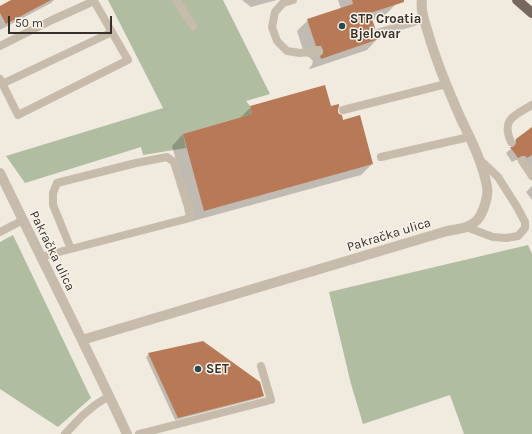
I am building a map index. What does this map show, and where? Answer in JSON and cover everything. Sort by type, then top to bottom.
[{"type":"main road","points":[[517,0],[530,10]]},
{"type":"street","name":"Pakračka ulica","points":[[82,340],[466,227],[478,219],[484,207],[488,189],[479,160],[434,54],[424,19],[422,1]]},
{"type":"street","name":"Pakračka ulica","points":[[0,173],[127,434]]},
{"type":"lane","points":[[176,0],[193,26]]},
{"type":"lane","points":[[293,0],[283,3],[276,12],[272,27],[277,41],[287,51],[300,53],[318,51]]},
{"type":"lane","points":[[0,46],[94,1],[112,32],[128,60],[18,115],[1,82],[112,32]]},
{"type":"lane","points":[[377,33],[424,19]]},
{"type":"lane","points":[[343,110],[446,84]]},
{"type":"lane","points":[[510,142],[507,126],[511,118],[532,105]]},
{"type":"lane","points":[[381,157],[469,137]]},
{"type":"lane","points":[[40,257],[71,249],[190,218],[174,162],[167,157],[136,163],[57,183],[53,194],[53,205],[71,249]]},
{"type":"lane","points":[[466,227],[493,237],[506,238],[518,236],[525,228],[525,222],[518,207],[498,177],[479,160]]},
{"type":"lane","points":[[522,161],[532,176]]},
{"type":"lane","points":[[0,232],[23,220]]},
{"type":"lane","points":[[139,434],[271,400],[261,366]]},
{"type":"lane","points":[[65,434],[82,416],[109,396]]},
{"type":"green space","points":[[108,0],[223,0],[270,94],[246,101],[250,106],[252,114],[183,134],[186,148],[143,155],[141,147],[25,183],[6,156],[163,108]]},
{"type":"green space","points":[[13,235],[91,398],[58,427],[0,389],[0,242]]},
{"type":"green space","points":[[528,245],[532,254],[532,434],[464,434],[450,395],[363,424],[351,384],[329,292]]},
{"type":"building","points":[[11,0],[51,0],[6,24],[0,13],[0,6]]},
{"type":"building","name":"STP Croatia Bjelovar","points":[[352,0],[404,0],[404,2],[370,13],[375,28],[372,31],[372,35],[379,39],[321,59],[320,56],[323,54],[323,50],[321,46],[316,46],[307,19],[353,4]]},
{"type":"building","points":[[325,85],[331,106],[339,104],[338,112],[342,115],[343,120],[360,115],[373,164],[204,211],[183,134],[252,114],[250,106]]},
{"type":"building","points":[[532,127],[532,155],[527,158],[522,156],[518,158],[510,147],[513,147],[516,143],[516,139]]},
{"type":"building","name":"SET","points":[[203,341],[260,382],[264,396],[178,418],[148,353]]},
{"type":"place","name":"STP Croatia Bjelovar","points":[[342,26]]},
{"type":"place","name":"SET","points":[[198,369]]}]
